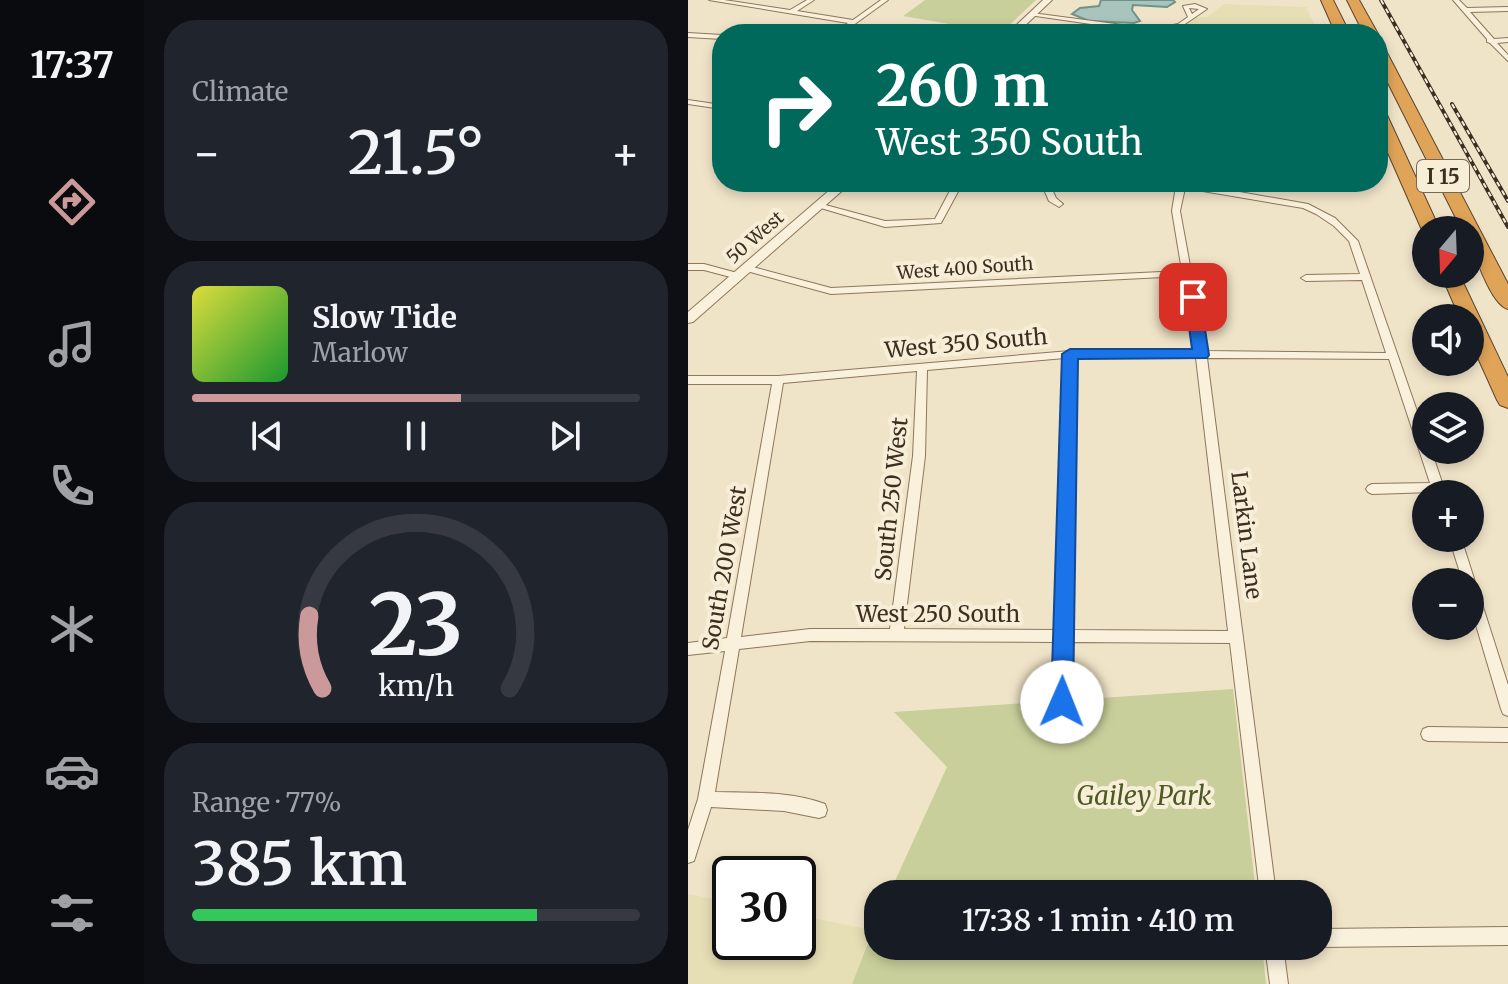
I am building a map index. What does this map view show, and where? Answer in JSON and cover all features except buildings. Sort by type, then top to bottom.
[{"type":"highway","points":[[1327,0],[1338,24]]},
{"type":"highway","points":[[1353,0],[1366,24]]},
{"type":"highway","name":"I 15","points":[[1388,69],[1508,303]]},
{"type":"highway","name":"I 15","points":[[1388,135],[1425,216]]},
{"type":"highway","points":[[1456,288],[1508,400]]},
{"type":"street","points":[[712,0],[854,22]]},
{"type":"street","points":[[792,12],[811,0]]},
{"type":"street","points":[[851,24],[885,0]]},
{"type":"street","points":[[1022,24],[1048,0]]},
{"type":"street","points":[[1456,0],[1508,59]]},
{"type":"street","points":[[1465,10],[1508,9]]},
{"type":"street","points":[[1032,15],[1087,24]]},
{"type":"street","points":[[1181,24],[1190,15]]},
{"type":"street","points":[[688,35],[712,36]]},
{"type":"street","points":[[688,47],[700,35]]},
{"type":"street","points":[[1489,41],[1508,40]]},
{"type":"street","points":[[688,102],[711,105]]},
{"type":"street","name":"50 West","points":[[688,319],[834,192]]},
{"type":"street","points":[[818,206],[885,224],[938,221],[953,192]]},
{"type":"street","points":[[1050,192],[1052,199],[1059,204]]},
{"type":"street","name":"Larkin Lane","points":[[1180,192],[1176,211],[1201,355],[1266,880]]},
{"type":"street","points":[[1230,192],[1285,201],[1322,213],[1353,241],[1435,480]]},
{"type":"street","points":[[688,267],[742,272]]},
{"type":"street","name":"West 400 South","points":[[742,272],[831,291],[1189,273]]},
{"type":"street","points":[[1306,278],[1365,277]]},
{"type":"street","points":[[1062,702],[1070,354]]},
{"type":"street","name":"West 350 South","points":[[688,380],[778,380],[1070,354],[1392,356]]},
{"type":"street","name":"South 250 West","points":[[896,635],[919,456],[922,366]]},
{"type":"street","name":"South 200 West","points":[[688,855],[706,799],[778,380]]},
{"type":"street","points":[[1372,489],[1412,490]]},
{"type":"street","points":[[1484,629],[1508,709]]},
{"type":"street","name":"West 250 South","points":[[688,649],[810,635],[1236,637]]},
{"type":"street","points":[[1428,734],[1508,735]]},
{"type":"street","points":[[706,799],[784,803],[819,810]]},
{"type":"street","points":[[1332,938],[1508,936]]},
{"type":"street","points":[[1276,960],[1279,984]]},
{"type":"shaded area","points":[[1224,4],[1306,7],[1314,24],[1185,24],[1193,17],[1207,17]]},
{"type":"shaded area","points":[[688,894],[712,899],[712,960],[816,960],[816,919],[864,928],[864,952],[852,984],[688,984]]},
{"type":"green space","points":[[925,0],[1036,0],[1011,24],[949,24],[903,16]]},
{"type":"green space","name":"Gailey Park","points":[[1233,689],[1254,880],[895,880],[947,767],[894,712]]},
{"type":"green space","points":[[864,953],[864,960],[1263,960],[1266,984],[852,984]]},
{"type":"water","points":[[1101,0],[1175,2],[1167,7],[1133,5],[1132,10],[1140,21],[1134,23],[1089,21],[1072,14],[1080,8],[1099,6]]},
{"type":"railway","points":[[1381,0],[1508,227]]},
{"type":"railway","points":[[1452,104],[1508,201]]},
{"type":"route","points":[[1062,702],[1070,354],[1201,355],[1193,297]]}]
